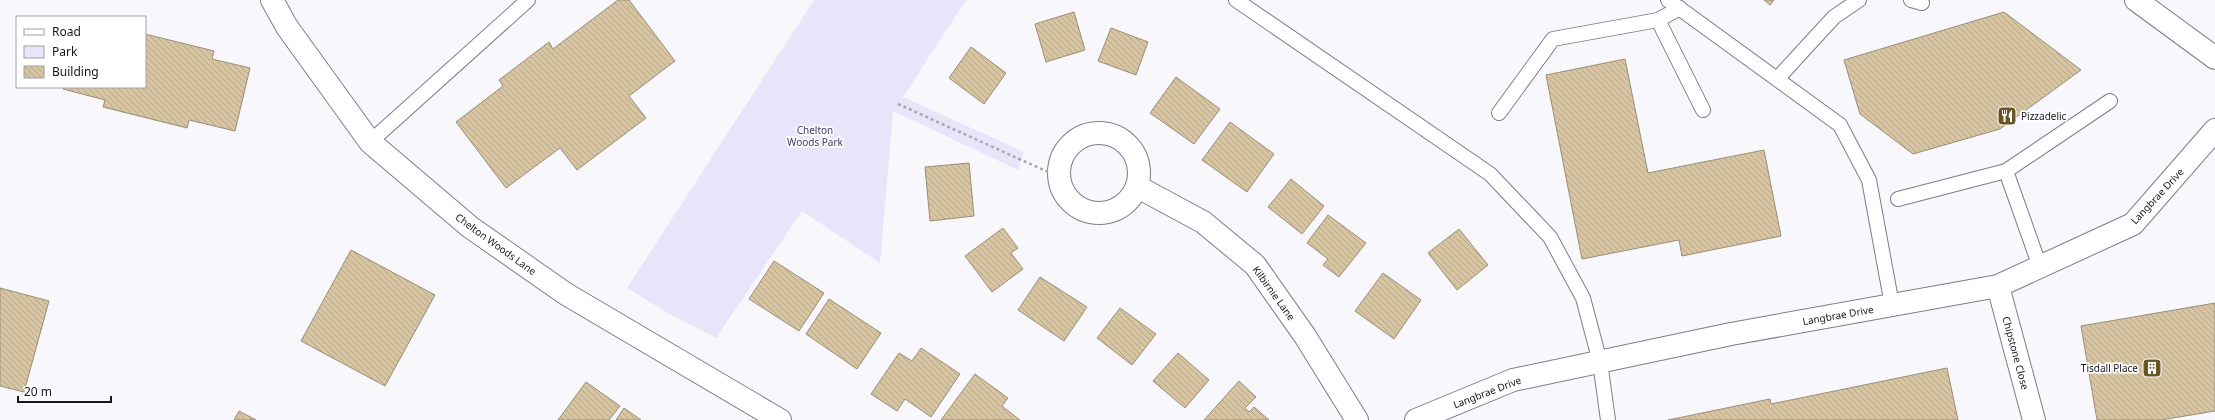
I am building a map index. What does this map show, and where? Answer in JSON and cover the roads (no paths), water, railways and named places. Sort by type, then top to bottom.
[{"type":"street","name":"Chelton Woods Lane","points":[[272,0],[287,27],[370,142],[470,227],[566,294],[780,420]]},
{"type":"street","points":[[2136,0],[2215,58]]},
{"type":"street","name":"Langbrae Drive","points":[[1416,420],[1513,380],[1731,334],[1998,286],[2133,224],[2215,130]]},
{"type":"street","points":[[1100,132],[1113,134],[1125,141],[1133,149],[1138,160],[1140,174],[1138,187],[1131,198],[1120,208],[1108,212],[1095,213],[1082,209],[1070,201],[1062,189],[1059,177],[1059,164],[1065,150],[1075,140],[1087,134],[1100,132]]},
{"type":"street","name":"Kilbirnie Lane","points":[[1138,187],[1203,222],[1255,265],[1305,336],[1357,420]]},
{"type":"street","name":"Chipstone Close","points":[[1998,286],[2034,420]]},
{"type":"lane","points":[[370,142],[528,0]]},
{"type":"lane","points":[[1236,0],[1490,174],[1550,237],[1583,298],[1600,362],[1608,420]]},
{"type":"lane","points":[[1668,0],[1840,125],[1869,180],[1892,305]]},
{"type":"lane","points":[[1777,79],[1834,17],[1859,0]]},
{"type":"lane","points":[[1499,112],[1553,39],[1658,20],[1680,8]]},
{"type":"lane","points":[[1658,20],[1703,110]]},
{"type":"lane","points":[[1898,199],[2006,171],[2110,101]]},
{"type":"lane","points":[[2006,171],[2040,266]]},
{"type":"place","name":"Pizzadelic","points":[[2007,116]]},
{"type":"place","name":"Tisdall Place","points":[[2152,368]]},
{"type":"park label","name":"Chelton Woods Park","points":[[815,136]]}]
